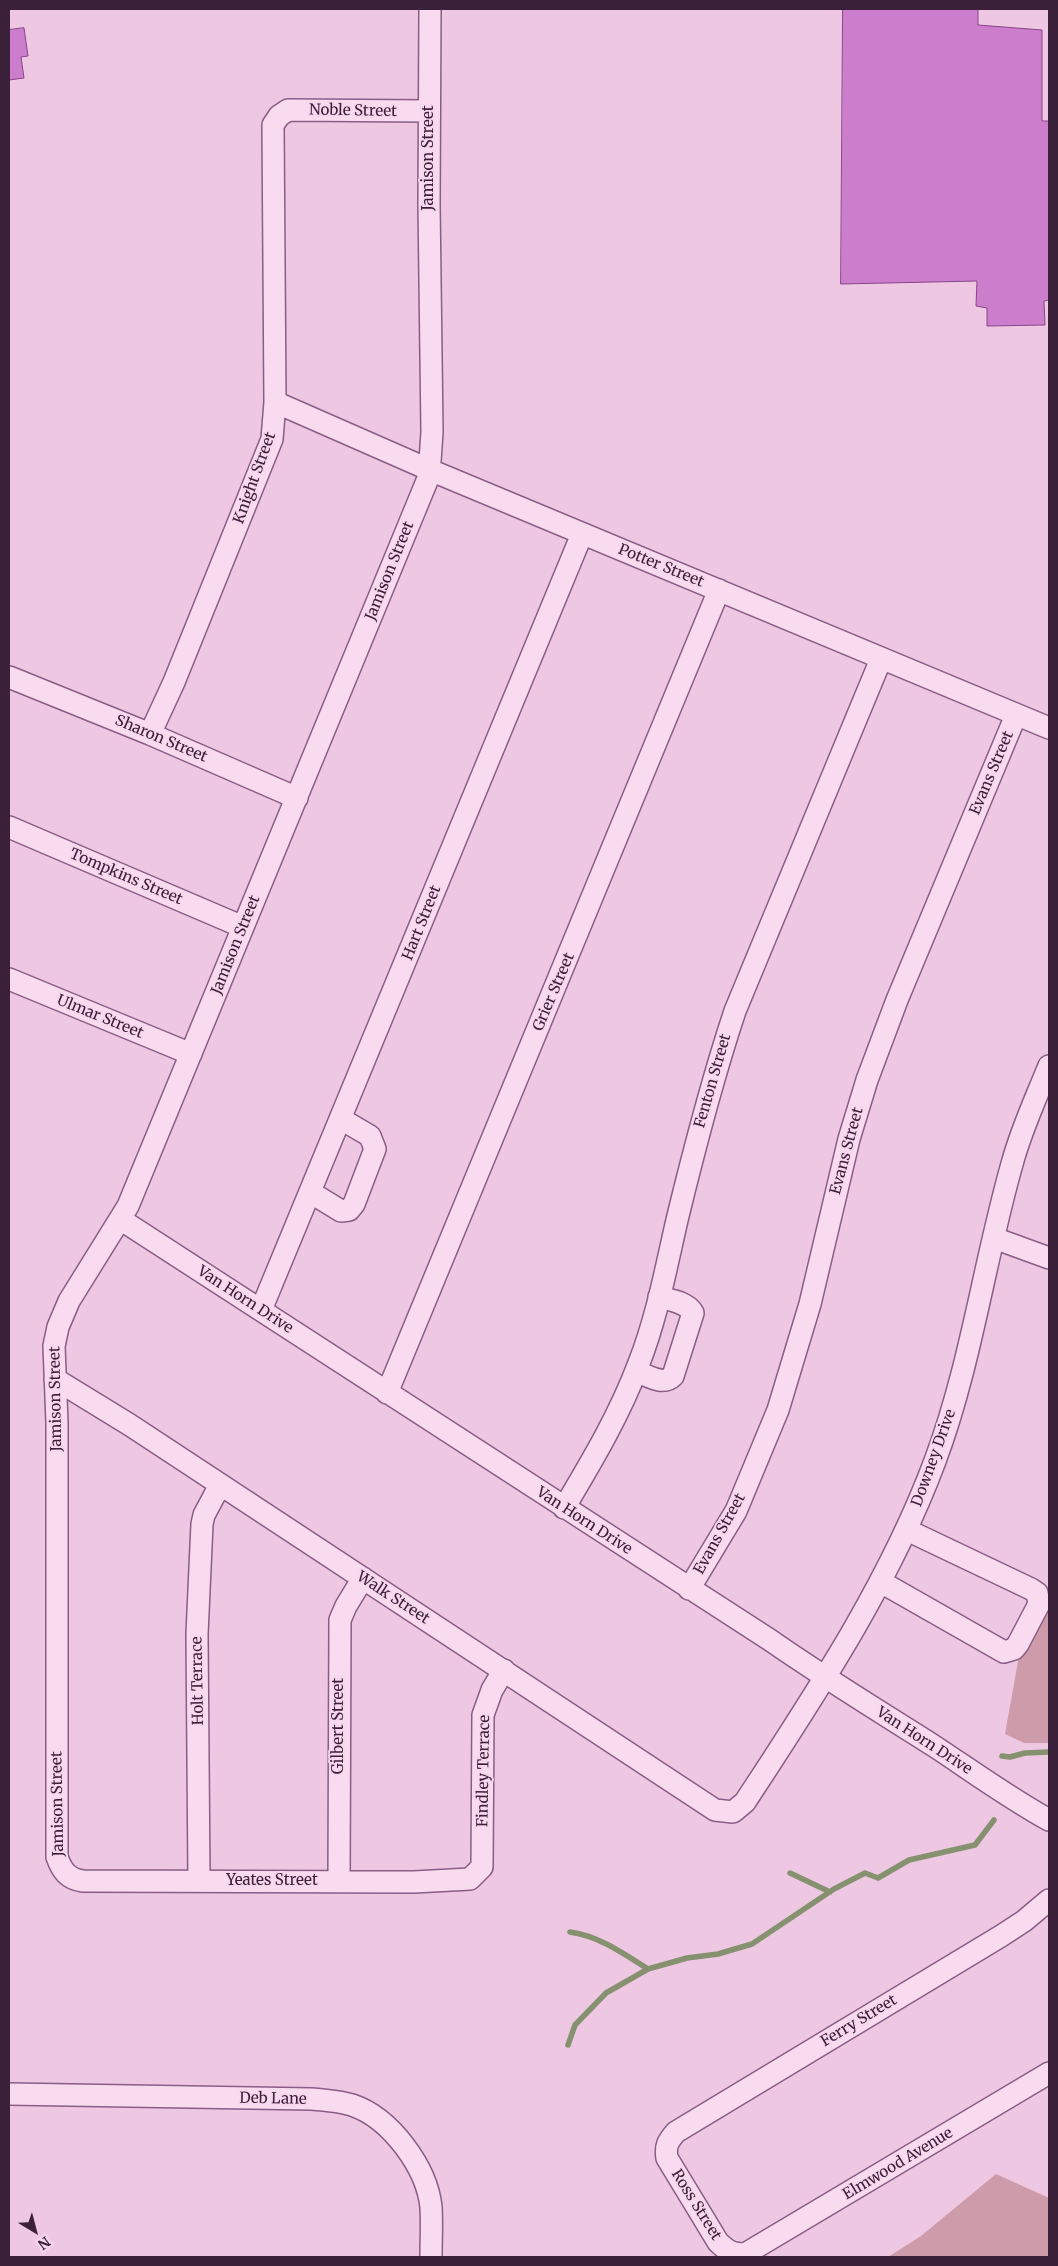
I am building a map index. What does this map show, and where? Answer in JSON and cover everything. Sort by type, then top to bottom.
[{"type":"street","name":"Jamison Street","points":[[68,1876],[60,1866],[57,1857],[54,1346],[58,1327],[69,1301],[128,1206],[430,470],[432,432],[430,9]]},
{"type":"street","name":"Noble Street","points":[[279,116],[288,110],[429,112]]},
{"type":"street","name":"Knight Street","points":[[150,734],[174,682],[266,457],[274,429],[272,125],[279,116]]},
{"type":"street","name":"Potter Street","points":[[274,402],[582,534],[1049,728]]},
{"type":"street","name":"Hart Street","points":[[261,1310],[582,534]]},
{"type":"street","name":"Grier Street","points":[[387,1393],[719,590]]},
{"type":"street","name":"Fenton Street","points":[[564,1508],[624,1400],[636,1371],[659,1297],[695,1143],[718,1059],[734,1011],[881,659]]},
{"type":"street","name":"Sharon Street","points":[[17,680],[150,734],[297,798]]},
{"type":"street","name":"Evans Street","points":[[689,1589],[736,1511],[778,1410],[794,1363],[849,1139],[867,1080],[898,1000],[1016,715]]},
{"type":"street","name":"Tompkins Street","points":[[9,827],[243,927]]},
{"type":"street","name":"Ulmar Street","points":[[9,979],[191,1054]]},
{"type":"street","name":"Downey Drive","points":[[733,1812],[745,1802],[825,1679],[881,1582],[907,1530],[935,1460],[949,1416],[962,1373],[1013,1161],[1042,1106],[1049,1066]]},
{"type":"street","points":[[310,1192],[340,1211],[348,1210],[354,1204],[374,1149],[370,1136],[341,1119]]},
{"type":"street","name":"Van Horn Drive","points":[[120,1219],[825,1679],[935,1747],[1020,1804],[1049,1820]]},
{"type":"street","points":[[994,1238],[1049,1258]]},
{"type":"street","points":[[636,1371],[664,1382],[673,1376],[693,1313],[690,1308],[659,1297]]},
{"type":"street","name":"Walk Street","points":[[55,1379],[504,1670],[715,1810],[733,1812]]},
{"type":"street","name":"Holt Terrace","points":[[199,1881],[197,1634],[202,1524],[204,1515],[220,1485]]},
{"type":"street","points":[[881,1582],[1004,1652],[1014,1649],[1018,1644],[1039,1604],[1037,1594],[1031,1589],[907,1530]]},
{"type":"street","name":"Gilbert Street","points":[[339,1881],[340,1620],[362,1578]]},
{"type":"street","name":"Findley Terrace","points":[[476,1873],[482,1867],[483,1715],[492,1690],[504,1670]]},
{"type":"street","name":"Yeates Street","points":[[68,1876],[83,1881],[414,1882],[470,1879],[476,1873]]},
{"type":"street","name":"Ferry Street","points":[[668,2140],[676,2132],[1001,1936],[1024,1921],[1049,1900]]},
{"type":"street","name":"Elmwood Avenue","points":[[745,2254],[1049,2073]]},
{"type":"street","name":"Deb Lane","points":[[9,2094],[311,2099],[353,2106],[382,2123],[405,2146],[418,2166],[431,2206],[431,2257]]},
{"type":"street","name":"Ross Street","points":[[668,2140],[665,2148],[667,2158],[718,2242],[726,2250],[734,2254],[745,2254]]},
{"type":"shaded area","points":[[1049,1606],[1049,1743],[1024,1743],[1005,1734],[1019,1656]]},
{"type":"shaded area","points":[[996,2174],[1049,2198],[1049,2257],[888,2257],[921,2236]]},
{"type":"building","points":[[843,9],[978,9],[978,25],[1042,30],[1042,121],[1049,121],[1049,300],[1044,301],[1045,325],[987,326],[987,308],[976,306],[977,281],[841,284]]},
{"type":"building","points":[[24,28],[28,56],[21,57],[24,78],[9,80],[9,30]]},
{"type":"waterway","points":[[1002,1756],[1010,1757],[1025,1753],[1049,1752]]},
{"type":"waterway","points":[[568,2045],[575,2025],[606,1993],[648,1969],[687,1958],[718,1954],[752,1944],[834,1889],[865,1873],[878,1878],[909,1860],[975,1845],[994,1820]]},
{"type":"waterway","points":[[790,1873],[830,1892]]},
{"type":"waterway","points":[[570,1932],[601,1941],[648,1969]]}]
